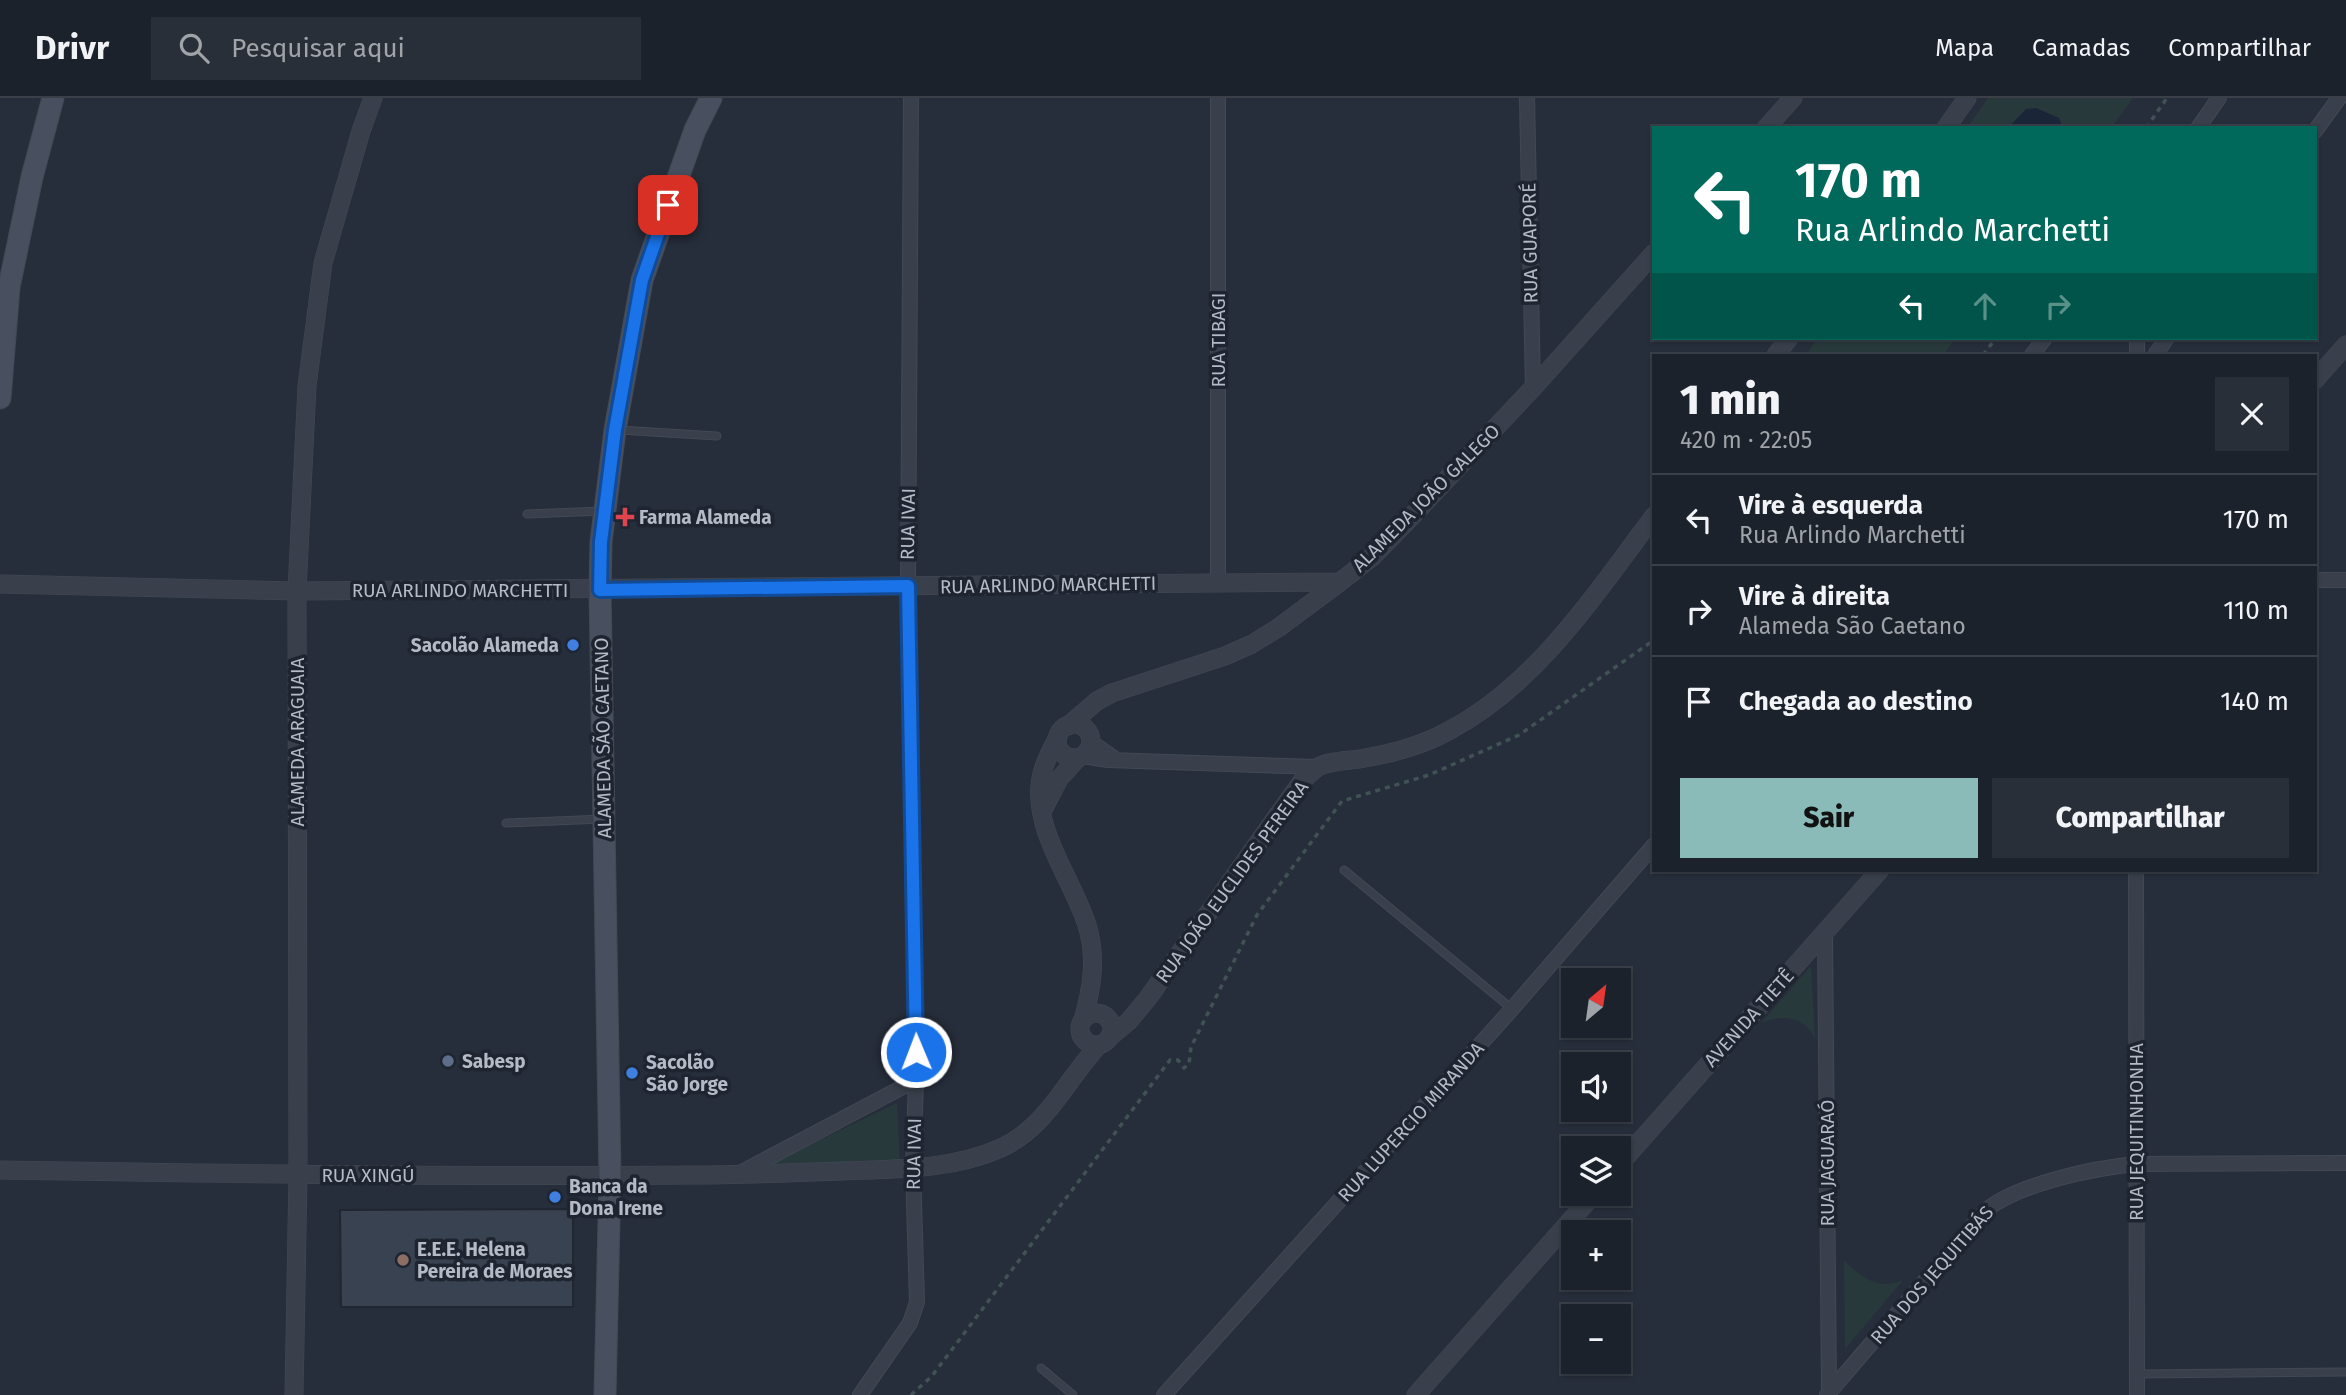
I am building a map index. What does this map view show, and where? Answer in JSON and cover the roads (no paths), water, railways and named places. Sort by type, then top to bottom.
[{"type":"main road","points":[[0,398],[9,287],[32,177],[53,98]]},
{"type":"main road","name":"ALAMEDA SÃO CAETANO","points":[[606,1395],[610,1176],[600,590],[604,511],[615,430],[642,280],[695,130],[711,98]]},
{"type":"street","name":"ALAMEDA ARAGUAIA","points":[[294,1395],[298,1175],[297,591],[307,386],[323,263],[360,131],[373,98]]},
{"type":"street","name":"RUA IVAI","points":[[860,1395],[910,1323],[917,1302],[913,1168],[916,1080],[908,586],[911,98]]},
{"type":"street","name":"RUA TIBAGI","points":[[1218,98],[1218,583]]},
{"type":"street","name":"RUA GUAPORÉ","points":[[1527,98],[1534,388]]},
{"type":"street","points":[[1768,126],[1793,98]]},
{"type":"street","points":[[1947,126],[1966,98]]},
{"type":"street","points":[[2199,126],[2219,98]]},
{"type":"street","points":[[2317,128],[2339,98]]},
{"type":"street","name":"ALAMEDA JOÃO GALEGO","points":[[1074,1074],[1092,987],[1093,961],[1087,925],[1045,828],[1042,812],[1041,779],[1063,732],[1097,701],[1112,693],[1225,656],[1252,644],[1278,628],[1371,557],[1534,388],[1652,255]]},
{"type":"street","points":[[1777,354],[1787,340]]},
{"type":"street","points":[[2033,354],[2043,340]]},
{"type":"street","points":[[2317,378],[2346,345]]},
{"type":"street","points":[[1086,748],[1088,732],[1080,726],[1063,732],[1057,745],[1063,755],[1086,748],[1118,760],[1318,767],[1384,755],[1417,745],[1450,730],[1506,693],[1549,650],[1652,519]]},
{"type":"street","points":[[2317,580],[2346,580]]},
{"type":"street","name":"RUA ARLINDO MARCHETTI","points":[[0,584],[297,591],[1340,582]]},
{"type":"street","points":[[1042,812],[1059,779],[1086,748],[1102,708],[1112,693]]},
{"type":"street","name":"RUA JOÃO EUCLIDES PEREIRA","points":[[1105,1040],[1129,1021],[1148,998],[1294,793],[1318,767]]},
{"type":"street","name":"RUA LUPERCIO MIRANDA","points":[[1164,1395],[1512,1009],[1652,847]]},
{"type":"street","name":"AVENIDA TIETÊ","points":[[1631,1151],[1878,872]]},
{"type":"street","name":"RUA JEQUITINHONHA","points":[[2136,872],[2137,1395]]},
{"type":"street","name":"RUA JAGUARAÓ","points":[[1825,932],[1828,1394]]},
{"type":"street","name":"ALAMEDA JOÃO GALEGO","points":[[913,1168],[976,1156],[1024,1136],[1055,1104],[1074,1074],[1105,1040],[1112,1028],[1095,999],[1092,987]]},
{"type":"street","name":"RUA JOÃO EUCLIDES PEREIRA","points":[[1105,1016],[1148,998]]},
{"type":"street","points":[[1105,1016],[1092,1014],[1082,1028],[1089,1044],[1105,1040]]},
{"type":"street","name":"RUA XINGÚ","points":[[736,1175],[916,1080]]},
{"type":"street","name":"RUA DOS JEQUITIBÁS","points":[[1828,1394],[1963,1236],[1997,1201],[2030,1187],[2116,1166],[2346,1163]]},
{"type":"street","name":"RUA XINGÚ","points":[[0,1170],[610,1176],[736,1175],[913,1168]]},
{"type":"street","points":[[1416,1395],[1583,1206]]},
{"type":"lane","points":[[615,430],[717,436]]},
{"type":"lane","points":[[527,514],[604,511]]},
{"type":"lane","points":[[506,823],[605,819]]},
{"type":"lane","points":[[1345,870],[1512,1009]]},
{"type":"lane","points":[[1041,1368],[1073,1395]]},
{"type":"lane","points":[[2137,1374],[2346,1372]]},
{"type":"water","points":[[2036,108],[2059,118],[2062,126],[2010,126],[2026,109]]},
{"type":"place","name":"Farma Alameda","points":[[625,517]]},
{"type":"place","name":"Sacolão Alameda","points":[[573,645]]},
{"type":"place","name":"Sabesp","points":[[448,1061]]},
{"type":"place","name":"Sacolão São Jorge","points":[[632,1073]]},
{"type":"place","name":"Banca da Dona Irene","points":[[555,1197]]},
{"type":"place","name":"E.E.E. Helena Pereira de Moraes","points":[[403,1260]]}]
